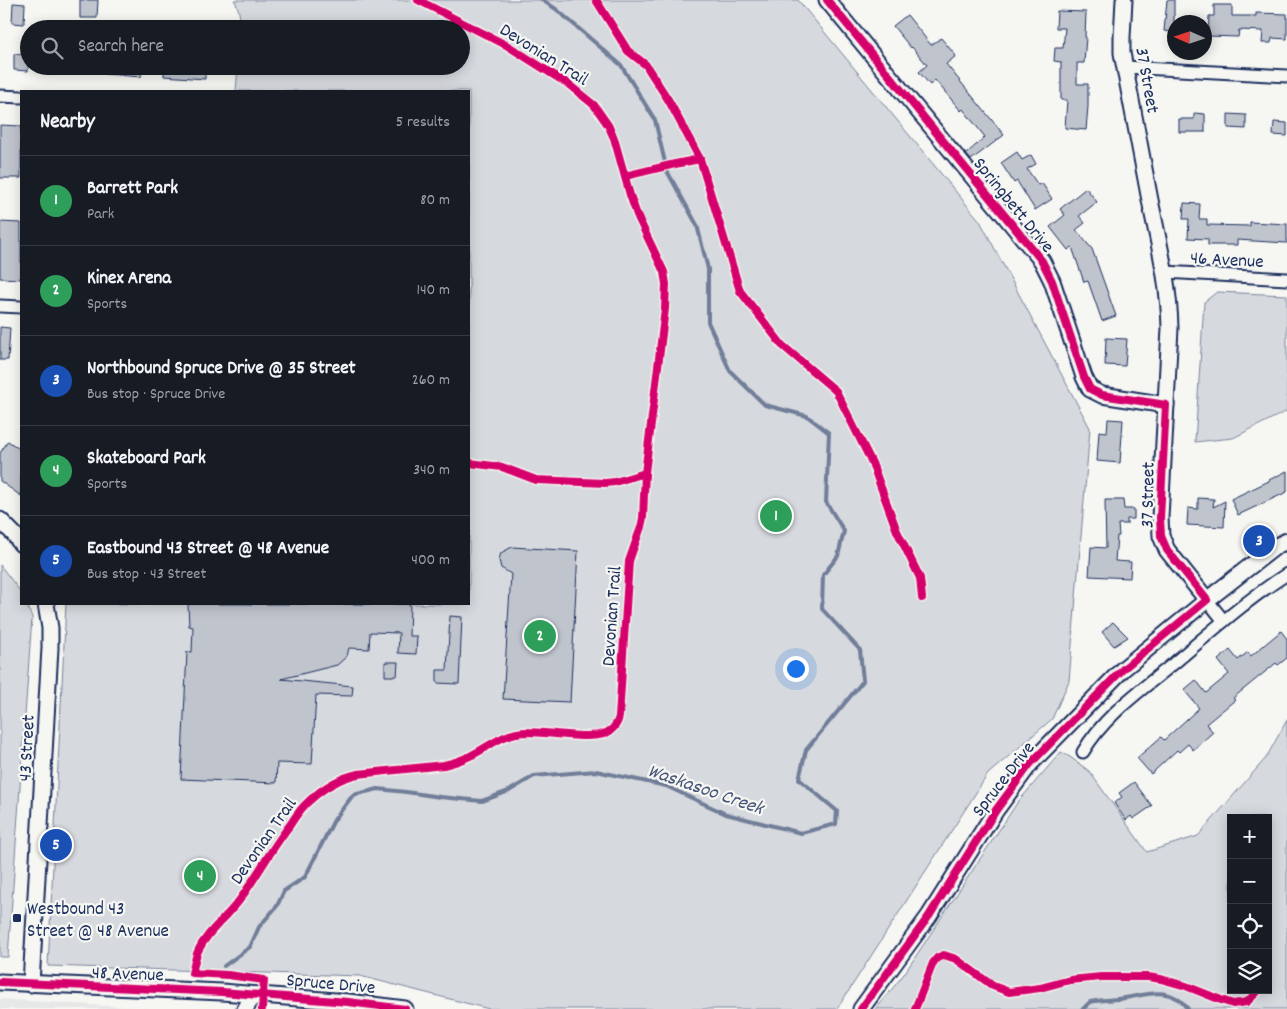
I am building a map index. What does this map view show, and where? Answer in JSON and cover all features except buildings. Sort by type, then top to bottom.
[{"type":"street","name":"Springbett Drive","points":[[828,0],[1042,261],[1052,281],[1084,377],[1090,389],[1102,395],[1166,405]]},
{"type":"street","name":"37 Street","points":[[1124,0],[1122,42],[1125,66],[1165,272],[1170,308],[1160,518],[1161,536],[1167,550],[1224,621]]},
{"type":"street","points":[[1125,66],[1287,76]]},
{"type":"street","points":[[0,96],[20,97]]},
{"type":"street","name":"46 Avenue","points":[[1165,272],[1287,279]]},
{"type":"street","points":[[0,306],[20,307]]},
{"type":"street","points":[[3,522],[20,543]]},
{"type":"street","name":"Spruce Drive","points":[[861,1009],[929,916],[996,810],[1030,764],[1123,669],[1276,546],[1287,541]]},
{"type":"street","points":[[1082,752],[1091,738],[1112,715],[1224,621],[1287,574]]},
{"type":"street","name":"43 Street","points":[[31,984],[50,648],[50,628],[46,605]]},
{"type":"street","name":"48 Avenue","points":[[0,982],[191,990],[254,995]]},
{"type":"street","points":[[245,1009],[254,995]]},
{"type":"street","name":"Spruce Drive","points":[[254,995],[358,1003],[404,1009]]},
{"type":"shaded area","points":[[234,0],[798,0],[980,221],[1090,428],[1069,681],[1052,719],[988,774],[837,1009],[489,1009],[360,976],[48,966],[66,605],[470,605],[470,90],[236,90],[237,75],[470,75],[470,20],[240,20]]},
{"type":"shaded area","points":[[1217,292],[1287,295],[1287,411],[1233,438],[1195,442],[1204,302]]},
{"type":"shaded area","points":[[0,565],[20,591],[20,605],[26,605],[32,617],[8,957],[0,957]]},
{"type":"shaded area","points":[[1287,720],[1287,1009],[876,1009],[904,974],[1017,803],[1061,752],[1089,771],[1147,852],[1198,836],[1266,758]]},
{"type":"shaded area","points":[[0,999],[152,1009],[0,1009]]},
{"type":"waterway","name":"Waskasoo Creek","points":[[224,966],[250,947],[259,927],[277,906],[284,891],[305,877],[334,820],[353,795],[378,789],[482,801],[509,791],[534,776],[596,771],[666,786],[726,814],[801,833],[836,824],[837,811],[799,779],[806,750],[863,681],[860,650],[822,609],[823,575],[838,556],[844,531],[826,502],[829,433],[807,416],[765,405],[730,371],[708,322],[708,269],[697,225],[667,171],[655,120],[621,65],[556,9],[542,0]]},
{"type":"waterway","points":[[1083,1009],[1090,1002],[1156,993],[1173,996],[1188,1009]]},
{"type":"cycle path","name":"Devonian Trail","points":[[418,0],[457,20]]},
{"type":"cycle path","points":[[596,0],[628,51],[646,65],[669,101],[700,159],[740,291],[782,345],[836,391],[872,463],[897,531],[920,578],[922,598]]},
{"type":"cycle path","points":[[827,0],[1042,261],[1052,281],[1084,377],[1090,389],[1102,395],[1166,405],[1160,518],[1161,536],[1167,550],[1207,600],[1123,669],[1030,764],[996,810],[929,916],[861,1009]]},
{"type":"cycle path","name":"Devonian Trail","points":[[262,1009],[264,980],[192,973],[195,959],[202,943],[236,905],[296,816],[314,796],[338,781],[358,774],[444,765],[454,762],[517,733],[530,732],[582,736],[605,734],[616,725],[619,717],[629,561],[643,518],[645,473],[665,309],[666,284],[664,272],[637,215],[614,138],[608,125],[594,105],[568,84],[508,46],[470,27]]},
{"type":"cycle path","points":[[625,176],[700,159]]},
{"type":"cycle path","points":[[470,463],[502,467],[536,480],[605,483],[645,473]]},
{"type":"cycle path","points":[[915,1009],[933,963],[937,958],[944,955],[956,959],[993,986],[1009,992],[1040,988],[1070,980],[1101,977],[1148,977],[1186,986],[1233,1004],[1247,1002],[1255,994]]},
{"type":"cycle path","points":[[0,982],[222,992],[348,1002],[405,1009]]},
{"type":"place","name":"Barrett Park","points":[[776,516]]},
{"type":"place","name":"Northbound Spruce Drive @ 35 Street","points":[[1259,541]]},
{"type":"place","name":"Kinex Arena","points":[[540,636]]},
{"type":"place","name":"Eastbound 43 Street @ 48 Avenue","points":[[56,845]]},
{"type":"place","name":"Skateboard Park","points":[[200,876]]},
{"type":"place","name":"Westbound 43 Street @ 48 Avenue","points":[[17,918]]}]
